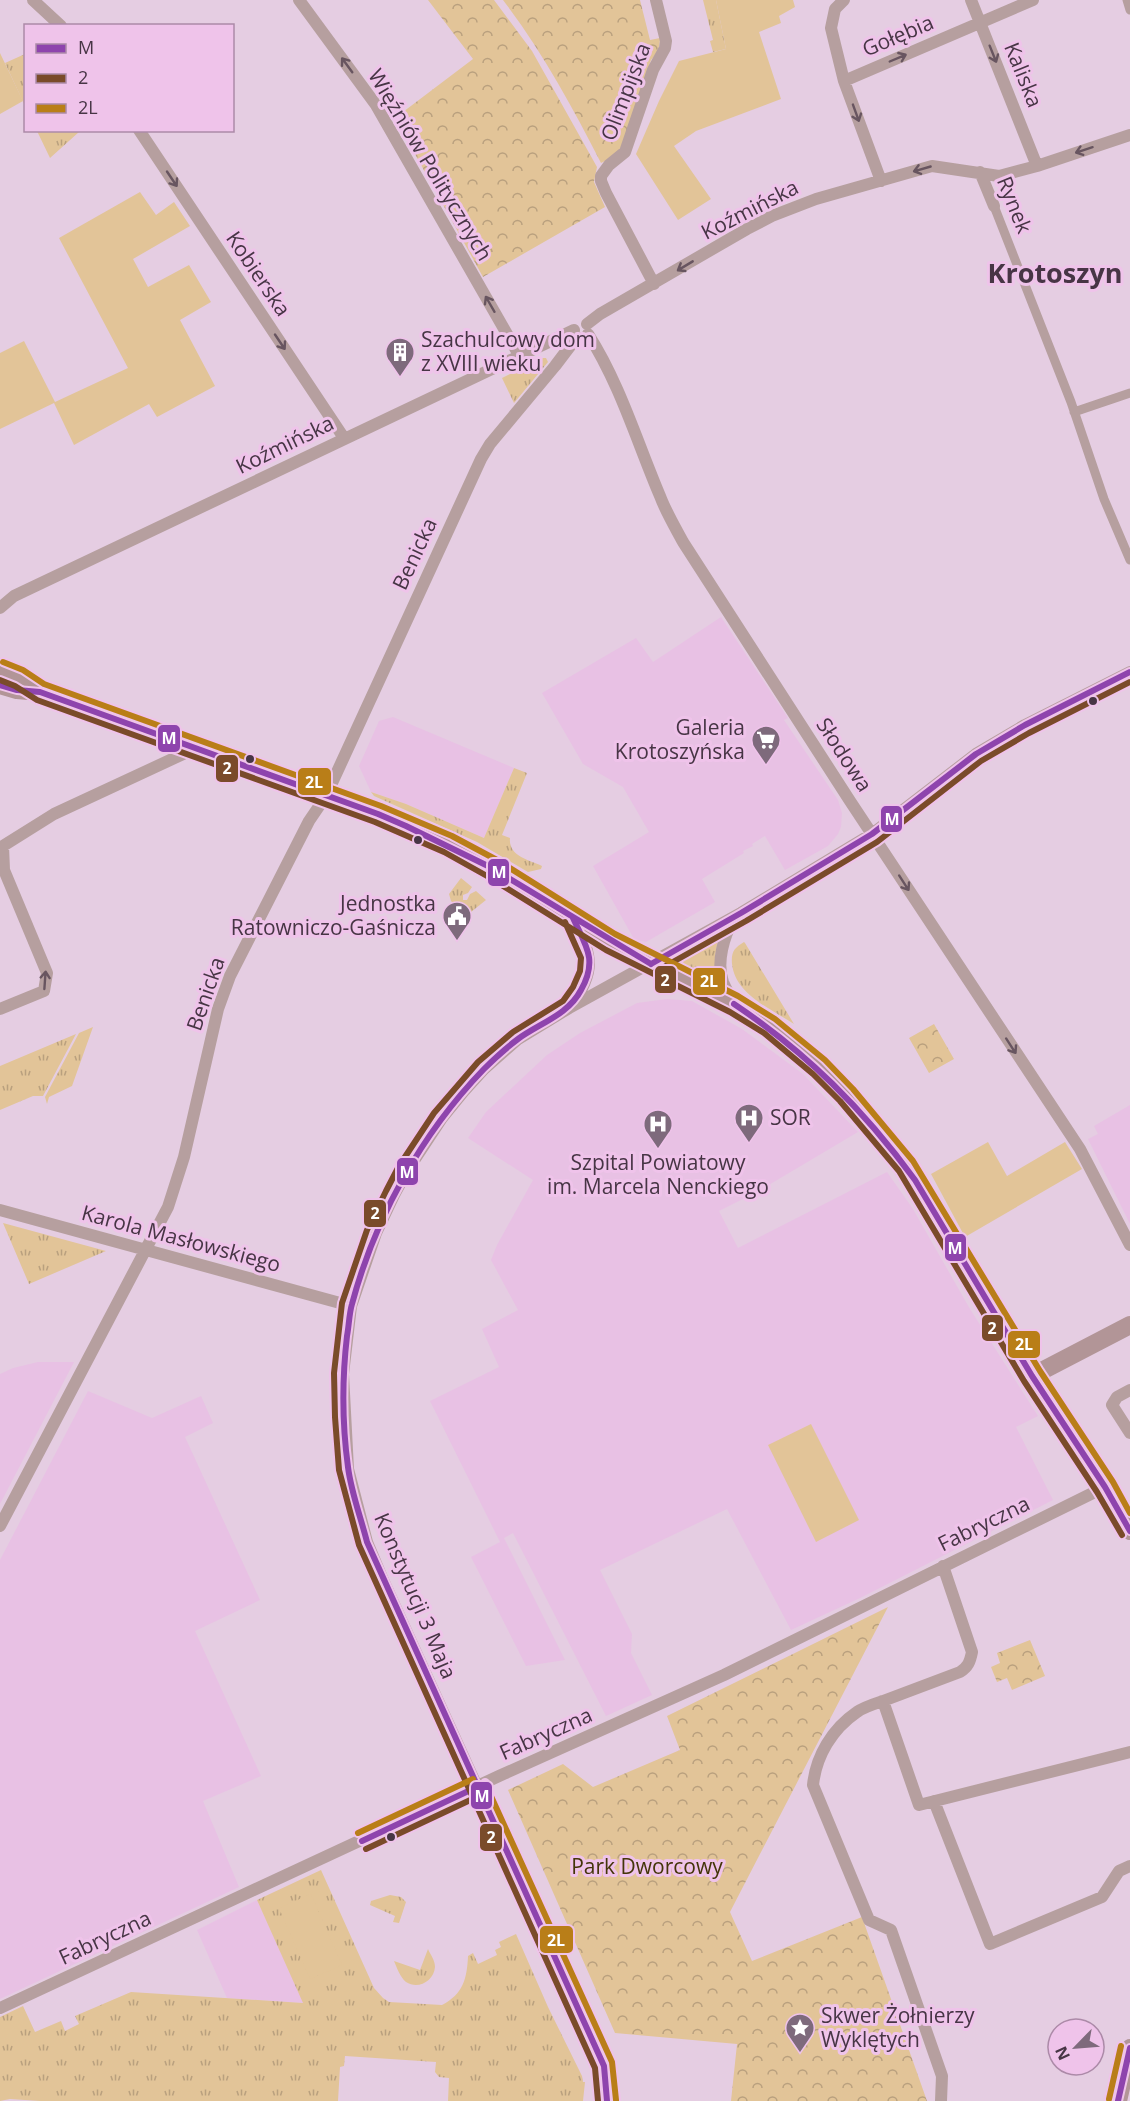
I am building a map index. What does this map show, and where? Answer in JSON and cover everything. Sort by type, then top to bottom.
[{"type":"main road","points":[[0,670],[19,678],[40,692],[378,814],[448,844],[651,964],[734,1004],[769,1026],[819,1067],[863,1113],[901,1160],[1032,1376],[1105,1487],[1125,1511],[1130,1531]]},
{"type":"main road","points":[[0,685],[18,690],[40,692]]},
{"type":"main road","points":[[1032,1376],[1130,1325]]},
{"type":"main road","points":[[1118,2101],[1130,2048]]},
{"type":"street","points":[[33,0],[59,24]]},
{"type":"street","name":"Więźniów Politycznych","points":[[299,0],[376,105],[519,355]]},
{"type":"street","name":"Olimpijska","points":[[656,0],[666,41],[665,48],[654,70],[625,152],[603,171],[601,181],[602,187],[659,282]]},
{"type":"street","points":[[844,0],[835,9],[831,28],[844,81],[880,181]]},
{"type":"street","name":"Kaliska","points":[[971,0],[1037,165]]},
{"type":"street","name":"Gołębia","points":[[844,81],[1033,0]]},
{"type":"street","points":[[1127,0],[1130,10]]},
{"type":"street","name":"Kobierska","points":[[141,132],[344,438]]},
{"type":"street","name":"Rynek","points":[[980,172],[999,176],[1130,135]]},
{"type":"street","name":"Koźmińska","points":[[0,608],[14,596],[344,438],[519,355],[581,331],[600,314],[772,216],[816,199],[932,166],[980,172]]},
{"type":"street","name":"Rynek","points":[[980,172],[1074,412],[1104,499],[1125,537],[1130,560]]},
{"type":"street","name":"Benicka","points":[[0,1526],[168,1207],[184,1157],[209,1041],[230,976],[309,821],[326,796],[481,459],[490,444],[581,331]]},
{"type":"street","name":"Słodowa","points":[[581,331],[601,353],[661,499],[683,542],[1080,1149],[1130,1245]]},
{"type":"street","points":[[1074,412],[1130,393]]},
{"type":"street","name":"Koźmińska","points":[[0,598],[14,596]]},
{"type":"street","name":"Konstytucji 3 Maja","points":[[607,2101],[604,2066],[375,1562],[355,1502],[348,1469],[343,1385],[346,1335],[351,1306],[376,1233],[406,1171],[442,1118],[464,1091],[518,1039],[569,1008],[734,917],[872,834],[976,754],[1025,725],[1130,672]]},
{"type":"street","points":[[0,1009],[44,991],[47,973],[4,870],[3,846],[54,814],[196,748]]},
{"type":"street","points":[[734,917],[724,940],[720,963],[722,981],[734,1004]]},
{"type":"street","name":"Konstytucji 3 Maja","points":[[569,1008],[581,991],[589,973],[590,956],[573,918]]},
{"type":"street","name":"Karola Masłowskiego","points":[[0,1210],[351,1306]]},
{"type":"street","points":[[1130,1390],[1117,1396],[1112,1405],[1130,1433]]},
{"type":"street","name":"Fabryczna","points":[[0,2008],[477,1786],[724,1675],[1105,1487]]},
{"type":"street","points":[[941,2101],[942,2076],[891,1930],[869,1920],[813,1785],[814,1768],[828,1740],[858,1711],[967,1668],[972,1652],[943,1566]]},
{"type":"street","points":[[883,1701],[919,1804],[1130,1752]]},
{"type":"street","points":[[934,1801],[990,1944],[1102,1898],[1119,1871],[1130,1866]]},
{"type":"shaded area","points":[[721,617],[788,718],[784,720],[838,800],[842,813],[841,827],[828,846],[785,870],[765,836],[743,851],[744,853],[702,879],[715,902],[646,942],[634,939],[593,866],[649,832],[623,787],[583,764],[542,693],[636,638],[653,662]]},
{"type":"shaded area","points":[[393,717],[514,768],[484,838],[406,804],[371,792],[359,766],[379,721]]},
{"type":"shaded area","points":[[667,999],[692,1001],[742,1029],[803,1074],[858,1132],[757,1192],[719,1211],[738,1248],[887,1172],[913,1209],[970,1309],[1038,1416],[1016,1427],[1053,1500],[860,1598],[791,1630],[727,1509],[600,1570],[632,1634],[631,1653],[652,1695],[606,1716],[513,1533],[504,1538],[565,1660],[526,1666],[471,1557],[500,1542],[430,1401],[499,1367],[482,1329],[518,1310],[491,1260],[533,1180],[468,1138],[486,1112],[547,1055],[580,1033],[637,1003]]},
{"type":"shaded area","points":[[1130,1105],[1130,1224],[1088,1139],[1098,1134],[1094,1126]]},
{"type":"shaded area","points":[[38,1362],[74,1362],[0,1504],[0,1374],[13,1368]]},
{"type":"shaded area","points":[[88,1391],[152,1418],[201,1396],[213,1423],[185,1437],[260,1600],[195,1631],[261,1776],[203,1801],[239,1887],[0,1999],[0,1560]]},
{"type":"shaded area","points":[[257,1900],[304,2003],[227,1998],[197,1930]]},
{"type":"green space","points":[[428,0],[494,0],[532,51],[597,167],[594,182],[605,207],[483,277],[395,118],[473,59]]},
{"type":"green space","points":[[503,0],[640,0],[650,40],[660,38],[659,44],[651,60],[623,145],[613,156],[601,163],[556,79]]},
{"type":"green space","points":[[703,0],[716,0],[726,49],[713,52],[710,41],[713,40]]},
{"type":"green space","points":[[716,0],[793,0],[795,7],[779,16],[781,23],[759,32],[781,99],[696,131],[674,146],[711,199],[678,220],[636,154],[679,61],[726,49]]},
{"type":"green space","points":[[0,53],[23,101],[0,114]]},
{"type":"green space","points":[[24,54],[24,104],[5,63]]},
{"type":"green space","points":[[37,132],[79,132],[50,158]]},
{"type":"green space","points":[[140,192],[156,215],[174,202],[190,226],[133,259],[148,287],[189,265],[211,302],[180,320],[215,386],[157,417],[149,404],[74,445],[54,403],[0,429],[0,353],[24,341],[55,402],[128,368],[59,238]]},
{"type":"green space","points":[[546,358],[548,362],[514,403],[502,378]]},
{"type":"green space","points":[[514,768],[527,773],[502,835],[510,838],[512,849],[516,853],[542,866],[541,869],[528,872],[477,842],[374,796],[371,792],[406,804],[484,838]]},
{"type":"green space","points":[[461,878],[472,887],[468,893],[463,895],[463,900],[467,900],[470,894],[476,891],[486,900],[466,916],[451,901],[449,894]]},
{"type":"green space","points":[[715,938],[718,940],[715,957],[717,984],[687,970],[683,962],[685,957]]},
{"type":"green space","points":[[744,942],[794,1024],[756,1000],[740,984],[735,975],[732,956],[736,948]]},
{"type":"green space","points":[[934,1024],[954,1059],[929,1073],[909,1038]]},
{"type":"green space","points":[[93,1027],[72,1086],[49,1097],[47,1104],[45,1097],[79,1033]]},
{"type":"green space","points":[[76,1034],[43,1096],[33,1096],[0,1110],[0,1066]]},
{"type":"green space","points":[[988,1142],[1007,1176],[1065,1142],[1082,1169],[965,1237],[931,1174]]},
{"type":"green space","points":[[3,1223],[106,1251],[29,1284]]},
{"type":"green space","points":[[811,1424],[859,1520],[816,1542],[768,1445]]},
{"type":"green space","name":"Park Dworcowy","points":[[888,1607],[730,1912],[752,1961],[862,1917],[927,2101],[731,2101],[737,2044],[615,2033],[508,1790],[563,1764],[593,1787],[680,1750],[667,1716]]},
{"type":"green space","points":[[1030,1640],[1045,1676],[1012,1690],[1007,1678],[997,1682],[991,1667],[1000,1663],[997,1653]]},
{"type":"green space","points":[[321,1870],[374,1988],[389,2002],[442,2005],[455,1996],[463,1985],[468,1956],[473,1953],[478,1964],[497,1955],[495,1950],[501,1947],[499,1942],[516,1934],[548,2007],[585,2082],[583,2101],[448,2101],[449,2078],[439,2077],[435,2072],[436,2062],[345,2056],[344,2066],[340,2067],[338,2101],[40,2101],[10,2099],[0,2101],[0,2017],[23,2006],[35,2032],[61,2021],[65,2031],[79,2024],[75,2016],[131,1992],[303,2003],[257,1900]]},
{"type":"green space","points":[[311,1894],[342,1965],[310,1979],[279,1908]]},
{"type":"green space","points":[[390,1895],[401,1897],[406,1902],[399,1923],[393,1922],[395,1916],[370,1905],[371,1901]]},
{"type":"green space","points":[[428,1949],[435,1964],[432,1976],[425,1983],[415,1985],[406,1982],[394,1961],[420,1970]]},
{"type":"transit line","name":"2L","points":[[3,662],[23,670],[44,684],[381,806],[452,836],[497,860],[615,934],[738,996],[775,1019],[825,1060],[853,1089],[913,1161],[1040,1371],[1113,1482],[1130,1513]]},
{"type":"transit line","name":"M","points":[[651,964],[872,834],[976,754],[1025,725],[1130,672]]},
{"type":"transit line","name":"2","points":[[0,680],[15,686],[37,700],[375,822],[444,852],[606,950],[730,1012],[764,1033],[813,1074],[840,1101],[899,1171],[1024,1381],[1097,1492],[1122,1535]]},
{"type":"transit line","name":"2","points":[[655,972],[746,921],[877,842],[981,761],[1029,733],[1130,682]]},
{"type":"transit line","name":"M","points":[[0,685],[17,690],[40,692],[378,814],[490,867],[651,964]]},
{"type":"transit line","name":"M","points":[[573,918],[586,945],[589,961],[589,970],[581,990],[569,1006],[526,1033],[505,1050],[461,1094],[421,1149],[387,1209],[373,1240],[351,1308],[344,1368],[343,1401],[349,1476],[367,1542],[604,2066],[607,2101]]},
{"type":"transit line","name":"2","points":[[565,922],[581,958],[580,971],[573,987],[563,1001],[513,1032],[478,1062],[434,1113],[399,1166],[367,1230],[342,1303],[334,1373],[335,1417],[339,1470],[359,1545],[595,2068],[598,2101]]},
{"type":"transit line","name":"M","points":[[734,1004],[810,1062],[875,1129],[915,1180],[1032,1376],[1105,1487],[1130,1531]]},
{"type":"transit line","name":"2L","points":[[358,1833],[473,1779]]},
{"type":"transit line","name":"2L","points":[[485,1783],[612,2062],[616,2100]]},
{"type":"transit line","name":"M","points":[[362,1841],[477,1787]]},
{"type":"transit line","name":"2","points":[[366,1849],[481,1795]]},
{"type":"transit line","name":"2L","points":[[1109,2099],[1121,2046]]},
{"type":"transit line","name":"M","points":[[1118,2101],[1130,2048]]},
{"type":"place","name":"Szachulcowy dom z XVIII wieku","points":[[400,378]]},
{"type":"place","name":"Galeria Krotoszyńska","points":[[766,766]]},
{"type":"place","name":"Jednostka Ratowniczo-Gaśnicza","points":[[457,942]]},
{"type":"place","name":"SOR","points":[[749,1144]]},
{"type":"place","name":"Szpital Powiatowy im. Marcela Nenckiego","points":[[658,1150]]},
{"type":"place","name":"Skwer Żołnierzy Wyklętych","points":[[800,2054]]},
{"type":"district","name":"Krotoszyn","points":[[1055,274]]}]
